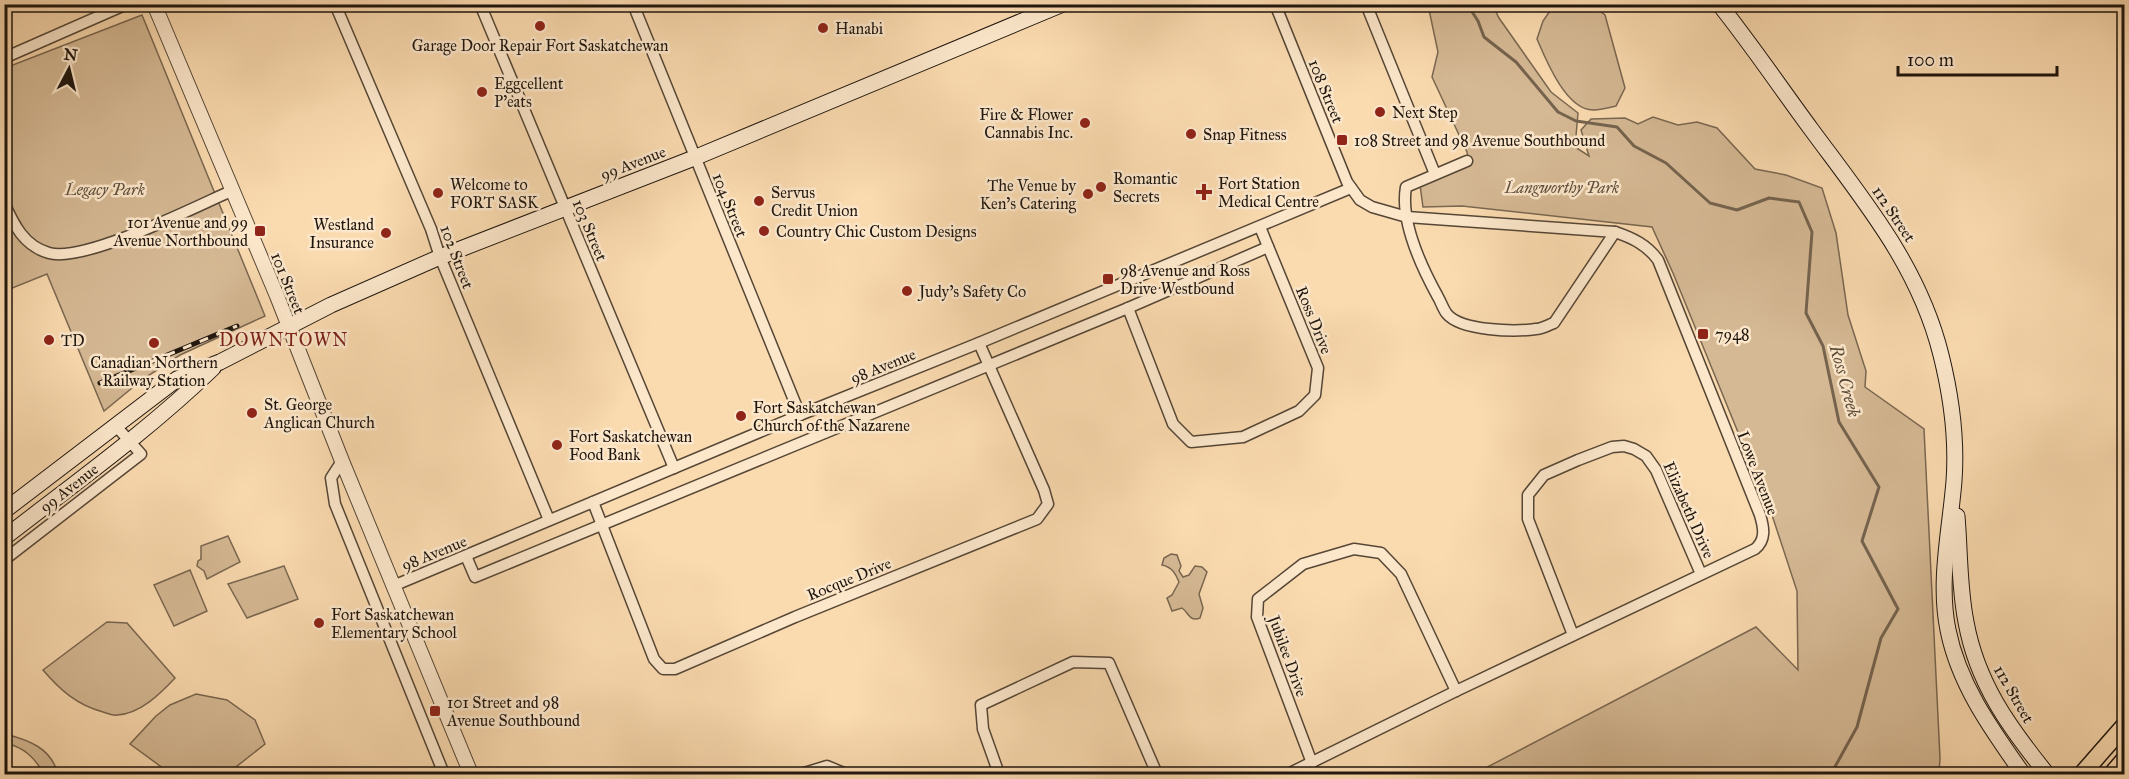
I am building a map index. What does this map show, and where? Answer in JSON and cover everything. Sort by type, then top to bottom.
[{"type":"main road","name":"99 Avenue","points":[[4,510],[177,379],[220,362],[288,326],[440,257],[694,158],[1063,4]]},
{"type":"main road","name":"112 Street","points":[[1719,4],[1879,221],[1912,276],[1931,320],[1946,376],[1953,427],[1954,480],[1962,599],[1966,622],[1978,668],[1988,690],[2012,729],[2047,774]]},
{"type":"main road","name":"99 Avenue","points":[[4,538],[189,392],[220,362]]},
{"type":"main road","name":"112 Street","points":[[1954,480],[1945,570],[1945,609],[1948,630],[1955,655],[1975,701],[2023,774]]},
{"type":"main road","points":[[2082,774],[2124,726]]},
{"type":"main road","points":[[2112,774],[2124,760]]},
{"type":"street","points":[[4,58],[127,4]]},
{"type":"street","name":"101 Street","points":[[154,4],[471,774]]},
{"type":"street","name":"102 Street","points":[[335,4],[431,229],[440,257],[549,520]]},
{"type":"street","name":"103 Street","points":[[480,4],[674,468]]},
{"type":"street","name":"104 Street","points":[[633,4],[800,415]]},
{"type":"street","name":"108 Street","points":[[1275,4],[1351,188]]},
{"type":"street","points":[[1366,4],[1435,174]]},
{"type":"street","points":[[1467,161],[1407,187],[1405,196],[1407,217],[1423,269],[1447,315],[1469,326],[1539,329],[1554,323],[1615,232]]},
{"type":"street","name":"Lowe Avenue","points":[[1288,774],[1456,691],[1755,549],[1763,539],[1763,528],[1658,260],[1652,253],[1636,240],[1615,232],[1407,217],[1372,207],[1360,201],[1351,188]]},
{"type":"street","name":"98 Avenue","points":[[393,586],[1351,188]]},
{"type":"street","points":[[4,203],[20,233],[31,244],[50,253],[72,254],[134,233],[231,190]]},
{"type":"street","name":"Ross Drive","points":[[1128,308],[1173,424],[1191,441],[1243,437],[1299,411],[1315,395],[1318,368],[1260,227]]},
{"type":"street","points":[[466,556],[475,577],[1128,308],[1268,247]]},
{"type":"street","name":"Rocque Drive","points":[[592,502],[654,659],[663,669],[675,669],[795,617],[1037,519],[1048,504],[1044,490],[980,343]]},
{"type":"street","points":[[115,425],[130,440]]},
{"type":"street","name":"99 Avenue","points":[[4,560],[141,454],[130,440]]},
{"type":"street","name":"Elizabeth Drive","points":[[1573,635],[1528,519],[1528,495],[1544,476],[1553,471],[1612,447],[1624,446],[1641,452],[1656,470],[1701,574]]},
{"type":"street","points":[[342,462],[331,478],[335,504],[444,774]]},
{"type":"street","name":"Jubilee Drive","points":[[1312,763],[1257,617],[1258,600],[1303,564],[1354,549],[1381,553],[1401,574],[1456,691]]},
{"type":"street","points":[[999,774],[982,729],[981,705],[1073,663],[1108,663],[1157,774]]},
{"type":"street","points":[[801,774],[827,766],[846,774]]},
{"type":"green space","name":"Langworthy Park","points":[[1492,4],[1499,18],[1551,92],[1578,113],[1575,147],[1589,156],[1581,130],[1591,119],[1625,118],[1638,124],[1653,117],[1678,125],[1697,122],[1717,128],[1755,169],[1786,175],[1822,188],[1836,233],[1848,315],[1866,371],[1865,387],[1924,429],[1939,774],[1474,774],[1756,627],[1798,670],[1797,591],[1773,518],[1652,227],[1462,206],[1423,207],[1420,185],[1469,162],[1467,152],[1432,77],[1438,52],[1428,5]]},
{"type":"green space","points":[[1554,5],[1592,5],[1605,15],[1625,88],[1616,106],[1596,110],[1583,108],[1574,102],[1558,82],[1537,39],[1543,21]]},
{"type":"green space","name":"Legacy Park","points":[[142,15],[265,316],[180,355],[143,379],[104,411],[47,274],[5,291],[5,68]]},
{"type":"green space","points":[[228,536],[240,562],[207,579],[204,571],[197,566],[201,559],[201,546]]},
{"type":"green space","points":[[1171,554],[1177,555],[1181,566],[1179,571],[1183,577],[1189,575],[1195,566],[1202,567],[1207,572],[1199,594],[1203,608],[1200,618],[1191,618],[1182,608],[1172,611],[1167,598],[1172,595],[1179,582],[1173,571],[1162,565],[1164,558]]},
{"type":"green space","points":[[284,566],[298,599],[247,618],[228,584]]},
{"type":"green space","points":[[190,570],[207,611],[174,626],[154,585]]},
{"type":"green space","points":[[107,622],[127,623],[175,678],[149,702],[125,714],[112,715],[77,701],[43,670]]},
{"type":"green space","points":[[196,694],[227,700],[255,720],[265,744],[227,774],[171,774],[130,744],[156,716],[170,705]]},
{"type":"green space","points":[[5,734],[38,746],[55,765],[58,774],[44,774],[28,754],[18,747],[5,743]]},
{"type":"waterway","name":"Ross Creek","points":[[1467,4],[1478,21],[1484,37],[1516,62],[1558,112],[1576,121],[1617,127],[1634,146],[1666,163],[1710,203],[1737,210],[1769,198],[1799,202],[1812,232],[1806,313],[1823,346],[1839,422],[1879,487],[1862,541],[1898,609],[1881,638],[1857,727],[1831,774]]},
{"type":"railway","points":[[100,383],[237,326]]},
{"type":"place","name":"Garage Door Repair Fort Saskatchewan","points":[[540,26]]},
{"type":"place","name":"Hanabi","points":[[823,28]]},
{"type":"place","name":"Eggcellent P’eats","points":[[482,92]]},
{"type":"place","name":"Next Step","points":[[1380,112]]},
{"type":"place","name":"Fire & Flower Cannabis Inc.","points":[[1085,123]]},
{"type":"place","name":"Snap Fitness","points":[[1191,134]]},
{"type":"place","name":"108 Street and 98 Avenue Southbound","points":[[1342,140]]},
{"type":"place","name":"Romantic Secrets","points":[[1101,187]]},
{"type":"place","name":"Fort Station Medical Centre","points":[[1204,192]]},
{"type":"place","name":"Welcome to FORT SASK","points":[[438,193]]},
{"type":"place","name":"The Venue by Ken’s Catering","points":[[1088,194]]},
{"type":"place","name":"Servus Credit Union","points":[[759,201]]},
{"type":"place","name":"101 Avenue and 99 Avenue Northbound","points":[[260,231]]},
{"type":"place","name":"Country Chic Custom Designs","points":[[764,231]]},
{"type":"place","name":"Westland Insurance","points":[[386,233]]},
{"type":"place","name":"98 Avenue and Ross Drive Westbound","points":[[1108,279]]},
{"type":"place","name":"Judy's Safety Co","points":[[907,291]]},
{"type":"place","name":"7948","points":[[1703,334]]},
{"type":"place","name":"TD","points":[[49,340]]},
{"type":"place","name":"Canadian Northern Railway Station","points":[[154,343]]},
{"type":"place","name":"St. George Anglican Church","points":[[252,413]]},
{"type":"place","name":"Fort Saskatchewan Church of the Nazarene","points":[[741,416]]},
{"type":"place","name":"Fort Saskatchewan Food Bank","points":[[557,445]]},
{"type":"place","name":"Fort Saskatchewan Elementary School","points":[[319,623]]},
{"type":"place","name":"101 Street and 98 Avenue Southbound","points":[[435,711]]},
{"type":"district","name":"DOWNTOWN","points":[[284,340]]}]
